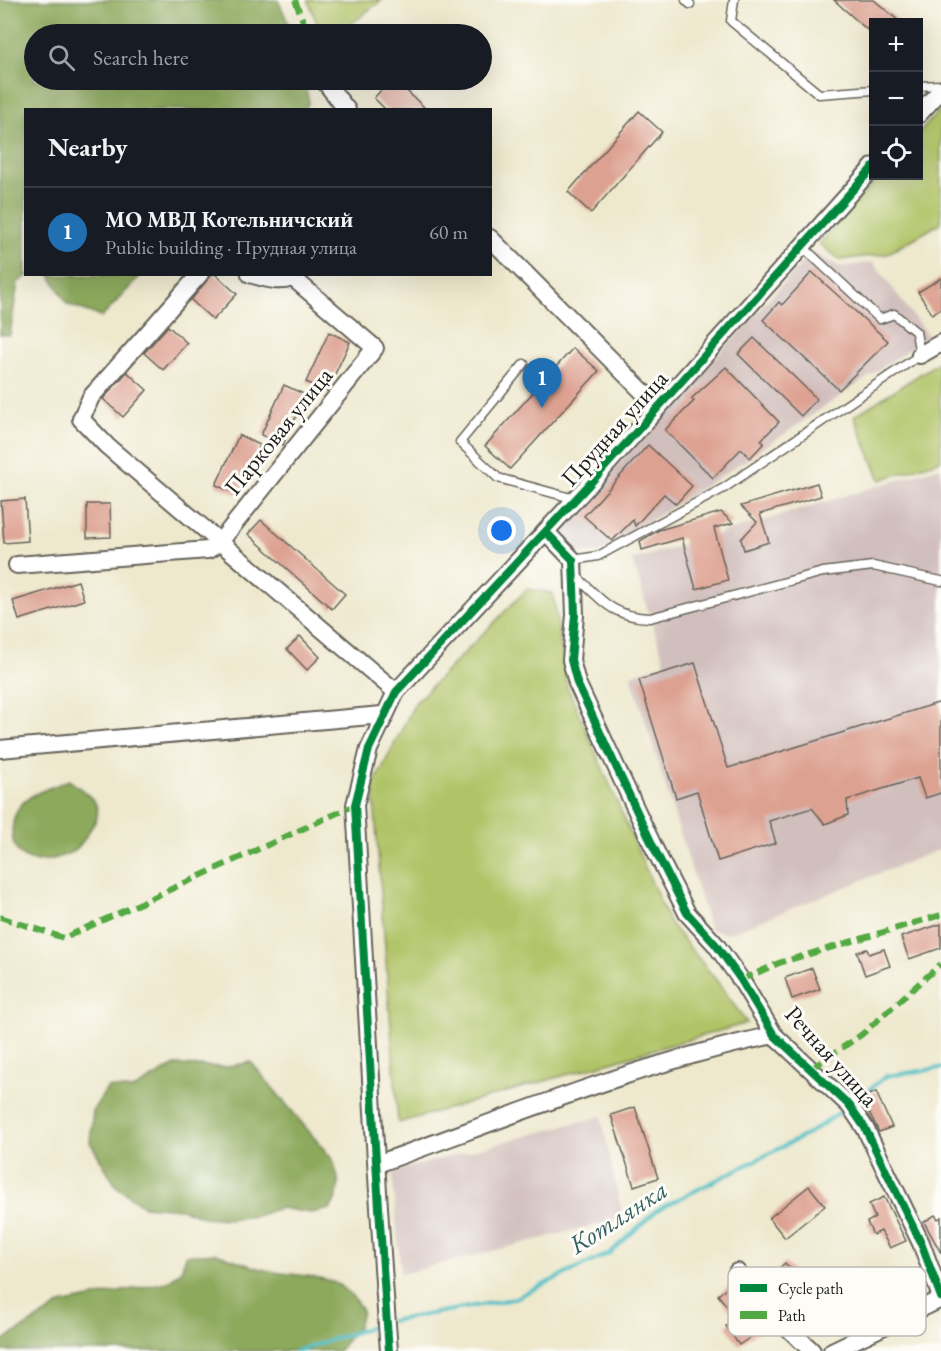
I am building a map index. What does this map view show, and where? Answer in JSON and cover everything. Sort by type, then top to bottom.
[{"type":"street","points":[[331,90],[345,108]]},
{"type":"street","points":[[923,110],[941,90]]},
{"type":"street","name":"Прудная улица","points":[[389,1351],[379,1241],[378,1164],[355,805],[361,772],[382,715],[396,692],[576,499],[869,171]]},
{"type":"street","points":[[492,240],[658,407]]},
{"type":"street","points":[[198,276],[90,397],[81,419],[107,446],[396,692]]},
{"type":"street","points":[[257,276],[274,281],[295,276]]},
{"type":"street","name":"Парковая улица","points":[[219,543],[375,348],[295,276]]},
{"type":"street","points":[[920,355],[941,343]]},
{"type":"street","points":[[546,532],[573,567]]},
{"type":"street","points":[[18,565],[208,550],[219,543]]},
{"type":"street","name":"Речная улица","points":[[573,567],[575,615],[571,660],[577,683],[630,799],[687,913],[716,945],[741,980],[774,1035],[850,1106],[865,1128],[921,1244],[941,1298],[926,1305]]},
{"type":"street","points":[[0,749],[238,726],[382,715]]},
{"type":"street","points":[[378,1164],[575,1094],[730,1044],[774,1035]]},
{"type":"street","points":[[796,1336],[812,1351]]},
{"type":"street","name":"Речная улица","points":[[832,1351],[863,1336]]},
{"type":"lane","points":[[734,0],[731,21],[819,94],[869,90]]},
{"type":"lane","points":[[923,86],[941,85]]},
{"type":"lane","points":[[802,246],[880,319],[894,314],[916,332],[920,355],[724,488],[598,556],[573,567],[615,612],[633,618],[650,618],[823,572],[873,566],[941,581]]},
{"type":"lane","points":[[524,364],[460,442],[498,478],[576,499]]},
{"type":"shaded area","points":[[812,252],[840,267],[873,262],[928,336],[749,458],[601,552],[578,553],[557,531]]},
{"type":"shaded area","points":[[941,467],[941,849],[727,934],[710,929],[631,675],[665,663],[632,560]]},
{"type":"shaded area","points":[[601,1116],[623,1218],[401,1274],[392,1172]]},
{"type":"green space","points":[[0,0],[278,0],[289,24],[24,24],[24,90],[306,90],[309,102],[305,108],[24,108],[24,276],[27,276],[18,282],[10,335],[0,334]]},
{"type":"green space","points":[[308,0],[382,0],[351,24],[317,24]]},
{"type":"green space","points":[[941,108],[941,223],[887,254],[840,260],[819,244],[876,180],[923,180],[923,128]]},
{"type":"green space","points":[[51,276],[140,276],[102,317],[67,304]]},
{"type":"green space","points":[[939,362],[941,460],[880,480],[854,416]]},
{"type":"green space","points":[[527,589],[553,593],[567,686],[669,922],[717,981],[747,1023],[398,1123],[373,786],[415,703]]},
{"type":"green space","points":[[69,780],[89,795],[97,806],[96,820],[88,834],[71,853],[60,857],[36,861],[23,857],[14,844],[12,836],[16,812],[30,797]]},
{"type":"green space","points":[[251,1062],[332,1159],[337,1173],[338,1191],[330,1209],[310,1213],[280,1208],[256,1216],[228,1219],[203,1217],[182,1209],[143,1206],[116,1186],[90,1142],[93,1110],[108,1087],[132,1090],[175,1065],[226,1067]]},
{"type":"green space","points":[[216,1253],[262,1269],[334,1282],[354,1298],[362,1311],[358,1327],[338,1351],[0,1351],[0,1344],[4,1340],[61,1304],[167,1282],[181,1271],[186,1255]]},
{"type":"building","points":[[834,0],[874,0],[895,18],[869,18],[869,31]]},
{"type":"building","points":[[381,90],[406,90],[425,108],[384,108],[374,98]]},
{"type":"building","points":[[639,111],[662,132],[591,213],[568,192]]},
{"type":"building","points":[[812,272],[888,341],[839,390],[763,320],[779,302],[782,305]]},
{"type":"building","points":[[210,276],[217,276],[237,294],[213,320],[191,300]]},
{"type":"building","points":[[941,278],[941,309],[932,314],[918,292]]},
{"type":"building","points":[[168,326],[187,343],[163,370],[144,353]]},
{"type":"building","points":[[329,332],[350,342],[327,391],[306,382]]},
{"type":"building","points":[[754,338],[817,399],[801,416],[738,354]]},
{"type":"building","points":[[573,348],[599,371],[510,469],[485,446]]},
{"type":"building","points":[[726,367],[779,422],[761,440],[764,443],[750,458],[741,449],[713,478],[665,430],[694,401],[691,399]]},
{"type":"building","points":[[127,372],[147,390],[123,417],[103,399]]},
{"type":"building","points":[[284,385],[306,395],[283,445],[261,435]]},
{"type":"building","points":[[239,435],[260,445],[238,495],[216,485]]},
{"type":"building","points":[[648,445],[692,486],[676,504],[664,494],[635,526],[633,520],[612,541],[584,516]]},
{"type":"building","points":[[817,483],[821,496],[760,514],[769,542],[744,550],[741,539],[757,522],[741,506]]},
{"type":"building","points":[[25,499],[28,541],[4,543],[1,501]]},
{"type":"building","points":[[87,504],[110,504],[111,537],[87,538]]},
{"type":"building","points":[[721,512],[733,523],[714,528],[728,580],[696,589],[682,538],[642,550],[640,541],[659,530]]},
{"type":"building","points":[[261,520],[345,594],[332,609],[248,534]]},
{"type":"building","points":[[78,581],[84,600],[19,620],[13,601]]},
{"type":"building","points":[[300,636],[320,657],[307,670],[287,649]]},
{"type":"building","points":[[695,663],[728,768],[941,702],[941,793],[925,798],[918,778],[847,800],[848,815],[825,824],[812,808],[769,821],[776,843],[718,861],[697,791],[676,798],[639,680]]},
{"type":"building","points":[[941,924],[941,948],[909,959],[901,937]]},
{"type":"building","points":[[867,949],[869,954],[884,949],[890,966],[865,975],[857,952]]},
{"type":"building","points":[[812,968],[820,989],[792,999],[785,978]]},
{"type":"building","points":[[876,1092],[892,1127],[879,1132],[862,1098]]},
{"type":"building","points":[[635,1107],[658,1178],[634,1186],[611,1115]]},
{"type":"building","points":[[809,1186],[825,1206],[785,1238],[769,1218]]},
{"type":"building","points":[[884,1197],[906,1241],[890,1248],[881,1231],[873,1235],[867,1222],[875,1218],[869,1204]]},
{"type":"building","points":[[935,1215],[938,1219],[941,1217],[941,1253],[924,1222]]},
{"type":"building","points":[[728,1287],[728,1308],[718,1295]]},
{"type":"building","points":[[733,1336],[752,1336],[739,1345]]},
{"type":"waterway","name":"Котлянка","points":[[853,1103],[886,1076],[941,1068]]},
{"type":"waterway","name":"Котлянка","points":[[391,1321],[513,1299],[610,1253],[657,1210],[806,1135],[845,1109]]},
{"type":"waterway","name":"Котлянка","points":[[296,1351],[384,1323]]},
{"type":"marked path","points":[[295,0],[304,24]]},
{"type":"marked path","points":[[0,917],[64,938],[355,805]]},
{"type":"marked path","points":[[741,980],[779,963],[941,915]]},
{"type":"marked path","points":[[812,1068],[861,1035],[941,964]]},
{"type":"cycle path","points":[[389,1351],[355,805],[369,749],[396,692],[586,488],[869,172]]},
{"type":"cycle path","points":[[546,532],[573,560],[575,615],[571,660],[577,683],[687,913],[716,945],[741,980],[774,1035],[850,1106],[865,1128],[921,1243],[941,1297]]},
{"type":"place","name":"МО МВД Котельничский","points":[[542,408]]}]
